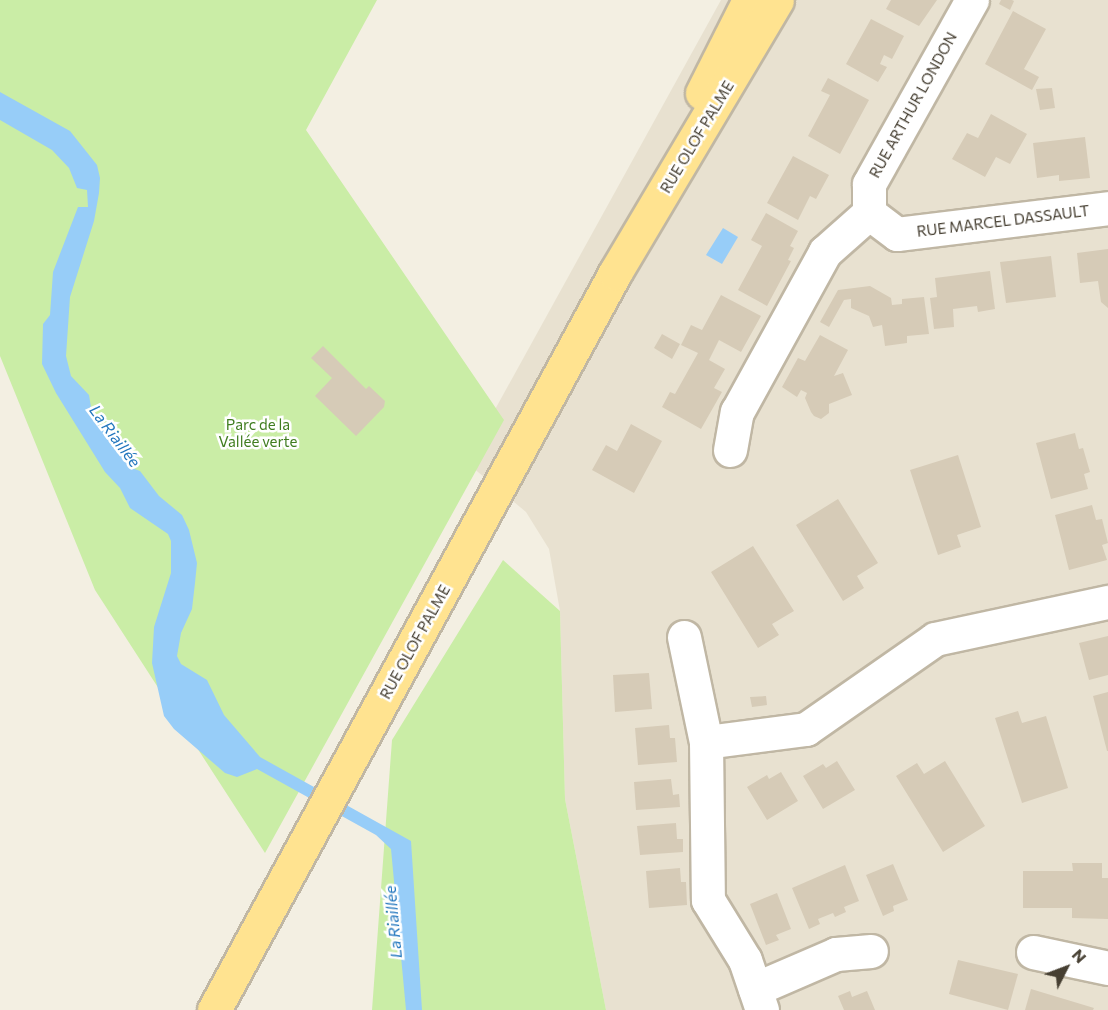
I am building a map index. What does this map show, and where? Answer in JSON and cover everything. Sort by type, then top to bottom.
[{"type":"main road","name":"RUE OLOF PALME","points":[[615,273],[722,50],[749,0]]},
{"type":"main road","name":"RUE OLOF PALME","points":[[214,1010],[615,273],[777,0]]},
{"type":"street","name":"RUE ARTHUR LONDON","points":[[869,213],[869,184],[972,0]]},
{"type":"street","name":"RUE MARCEL DASSAULT","points":[[869,213],[897,234],[1108,208]]},
{"type":"street","points":[[730,450],[737,412],[825,252],[869,213]]},
{"type":"street","points":[[706,742],[806,729],[935,639],[1108,602]]},
{"type":"street","points":[[684,637],[706,742],[708,900],[745,960],[758,999],[836,954],[871,951]]},
{"type":"street","points":[[1034,952],[1108,968]]},
{"type":"shaded area","points":[[721,0],[1108,0],[1108,1010],[606,1010],[565,799],[560,611],[549,549],[526,512],[466,462]]},
{"type":"green space","name":"Parc de la Vallée verte","points":[[0,0],[377,0],[306,130],[504,420],[265,853],[95,590],[0,356]]},
{"type":"green space","points":[[503,560],[560,611],[565,799],[606,1010],[372,1010],[392,740]]},
{"type":"water","points":[[0,92],[70,131],[97,165],[100,178],[99,193],[94,221],[70,297],[66,356],[71,376],[89,395],[92,413],[99,425],[123,452],[132,468],[140,471],[159,496],[182,515],[189,530],[197,563],[192,609],[181,633],[177,656],[181,664],[207,680],[224,715],[260,757],[411,841],[422,1010],[406,1010],[391,849],[376,835],[257,769],[237,777],[225,773],[174,729],[164,716],[152,663],[154,627],[171,573],[171,541],[168,534],[130,508],[120,488],[105,472],[56,393],[42,364],[43,324],[50,315],[53,272],[78,207],[88,207],[87,190],[77,188],[69,168],[52,150],[0,120]]},
{"type":"water","points":[[723,228],[738,237],[722,264],[706,255]]},
{"type":"building","points":[[891,0],[937,0],[919,26],[886,9]]},
{"type":"building","points":[[1001,0],[1014,1],[1010,10],[999,4]]},
{"type":"building","points":[[1013,11],[1046,29],[1024,69],[1039,77],[1032,90],[985,64]]},
{"type":"building","points":[[871,19],[904,36],[892,59],[884,55],[880,64],[887,67],[878,82],[846,64]]},
{"type":"building","points":[[828,78],[869,100],[840,154],[808,136],[830,95],[821,91]]},
{"type":"building","points":[[1052,88],[1055,108],[1040,110],[1036,89]]},
{"type":"building","points":[[991,114],[1027,134],[1010,164],[996,157],[985,177],[952,159],[967,133],[978,138]]},
{"type":"building","points":[[1085,137],[1090,178],[1059,181],[1059,175],[1037,178],[1033,143]]},
{"type":"building","points":[[793,156],[829,175],[816,199],[810,196],[798,220],[767,203]]},
{"type":"building","points":[[766,213],[798,231],[790,246],[794,248],[788,260],[791,261],[767,306],[738,290],[762,246],[751,240]]},
{"type":"building","points":[[1108,249],[1108,308],[1101,302],[1098,281],[1080,283],[1077,253]]},
{"type":"building","points":[[1051,256],[1056,297],[1006,303],[1000,262]]},
{"type":"building","points":[[990,271],[995,309],[978,312],[977,306],[953,309],[954,327],[934,329],[930,298],[937,297],[935,278]]},
{"type":"building","points":[[870,286],[891,298],[892,305],[902,304],[902,299],[924,297],[929,334],[907,336],[907,343],[885,346],[882,325],[873,327],[869,316],[851,308],[851,299],[844,300],[829,327],[820,322],[838,290]]},
{"type":"building","points":[[721,295],[761,316],[741,352],[719,340],[709,360],[725,369],[714,388],[722,392],[701,429],[662,407],[670,392],[675,394],[698,353],[681,345],[691,325],[702,330]]},
{"type":"building","points":[[662,334],[680,344],[672,359],[654,348]]},
{"type":"building","points":[[820,335],[848,350],[834,376],[843,373],[852,395],[829,404],[829,413],[821,419],[811,412],[805,398],[807,393],[801,390],[797,397],[782,387],[798,358],[805,361]]},
{"type":"building","points":[[323,346],[366,389],[369,386],[385,401],[384,407],[356,436],[315,396],[332,378],[311,358]]},
{"type":"building","points":[[631,424],[662,441],[634,493],[592,470],[606,445],[617,451]]},
{"type":"building","points":[[1075,433],[1079,449],[1083,448],[1090,472],[1084,474],[1088,489],[1051,499],[1036,443]]},
{"type":"building","points":[[958,455],[981,527],[957,535],[961,547],[938,555],[910,470]]},
{"type":"building","points":[[838,499],[878,563],[857,576],[864,588],[843,601],[796,525]]},
{"type":"building","points":[[1092,505],[1096,520],[1102,519],[1108,543],[1102,545],[1107,560],[1069,570],[1055,515]]},
{"type":"building","points":[[753,546],[794,611],[772,624],[779,635],[758,648],[711,572]]},
{"type":"building","points":[[1108,636],[1108,675],[1089,680],[1079,643]]},
{"type":"building","points":[[649,673],[652,709],[615,712],[613,675]]},
{"type":"building","points":[[1108,692],[1108,751],[1107,751],[1093,696]]},
{"type":"building","points":[[766,696],[767,705],[752,707],[750,697]]},
{"type":"building","points":[[1018,711],[1022,723],[1046,716],[1068,788],[1022,803],[995,718]]},
{"type":"building","points":[[669,725],[670,738],[675,738],[677,762],[638,765],[635,728]]},
{"type":"building","points":[[837,761],[855,790],[823,809],[803,776],[823,764],[826,768]]},
{"type":"building","points":[[945,761],[985,826],[943,852],[896,776],[917,763],[924,774]]},
{"type":"building","points":[[781,772],[798,801],[767,820],[747,787],[767,775],[769,779]]},
{"type":"building","points":[[671,779],[673,795],[679,794],[680,807],[636,810],[634,782]]},
{"type":"building","points":[[676,823],[677,839],[683,839],[683,852],[640,855],[637,826]]},
{"type":"building","points":[[1072,863],[1102,863],[1102,878],[1108,878],[1108,919],[1072,918],[1072,908],[1023,908],[1023,871],[1073,871]]},
{"type":"building","points":[[893,864],[908,900],[893,906],[894,911],[883,916],[866,875]]},
{"type":"building","points":[[845,865],[859,901],[844,907],[846,912],[835,917],[833,913],[818,919],[820,924],[809,929],[792,888]]},
{"type":"building","points":[[680,868],[681,882],[686,882],[687,905],[649,908],[646,871]]},
{"type":"building","points":[[777,893],[791,929],[776,935],[779,940],[766,945],[750,904]]},
{"type":"building","points":[[958,960],[1018,974],[1008,1010],[949,994]]},
{"type":"building","points":[[1031,989],[1094,1008],[1093,1010],[1025,1010]]},
{"type":"building","points":[[850,991],[852,997],[867,991],[875,1010],[844,1010],[838,996]]},
{"type":"water label","name":"La Riaillée","points":[[115,436]]},
{"type":"water label","name":"La Riaillée","points":[[393,922]]}]
